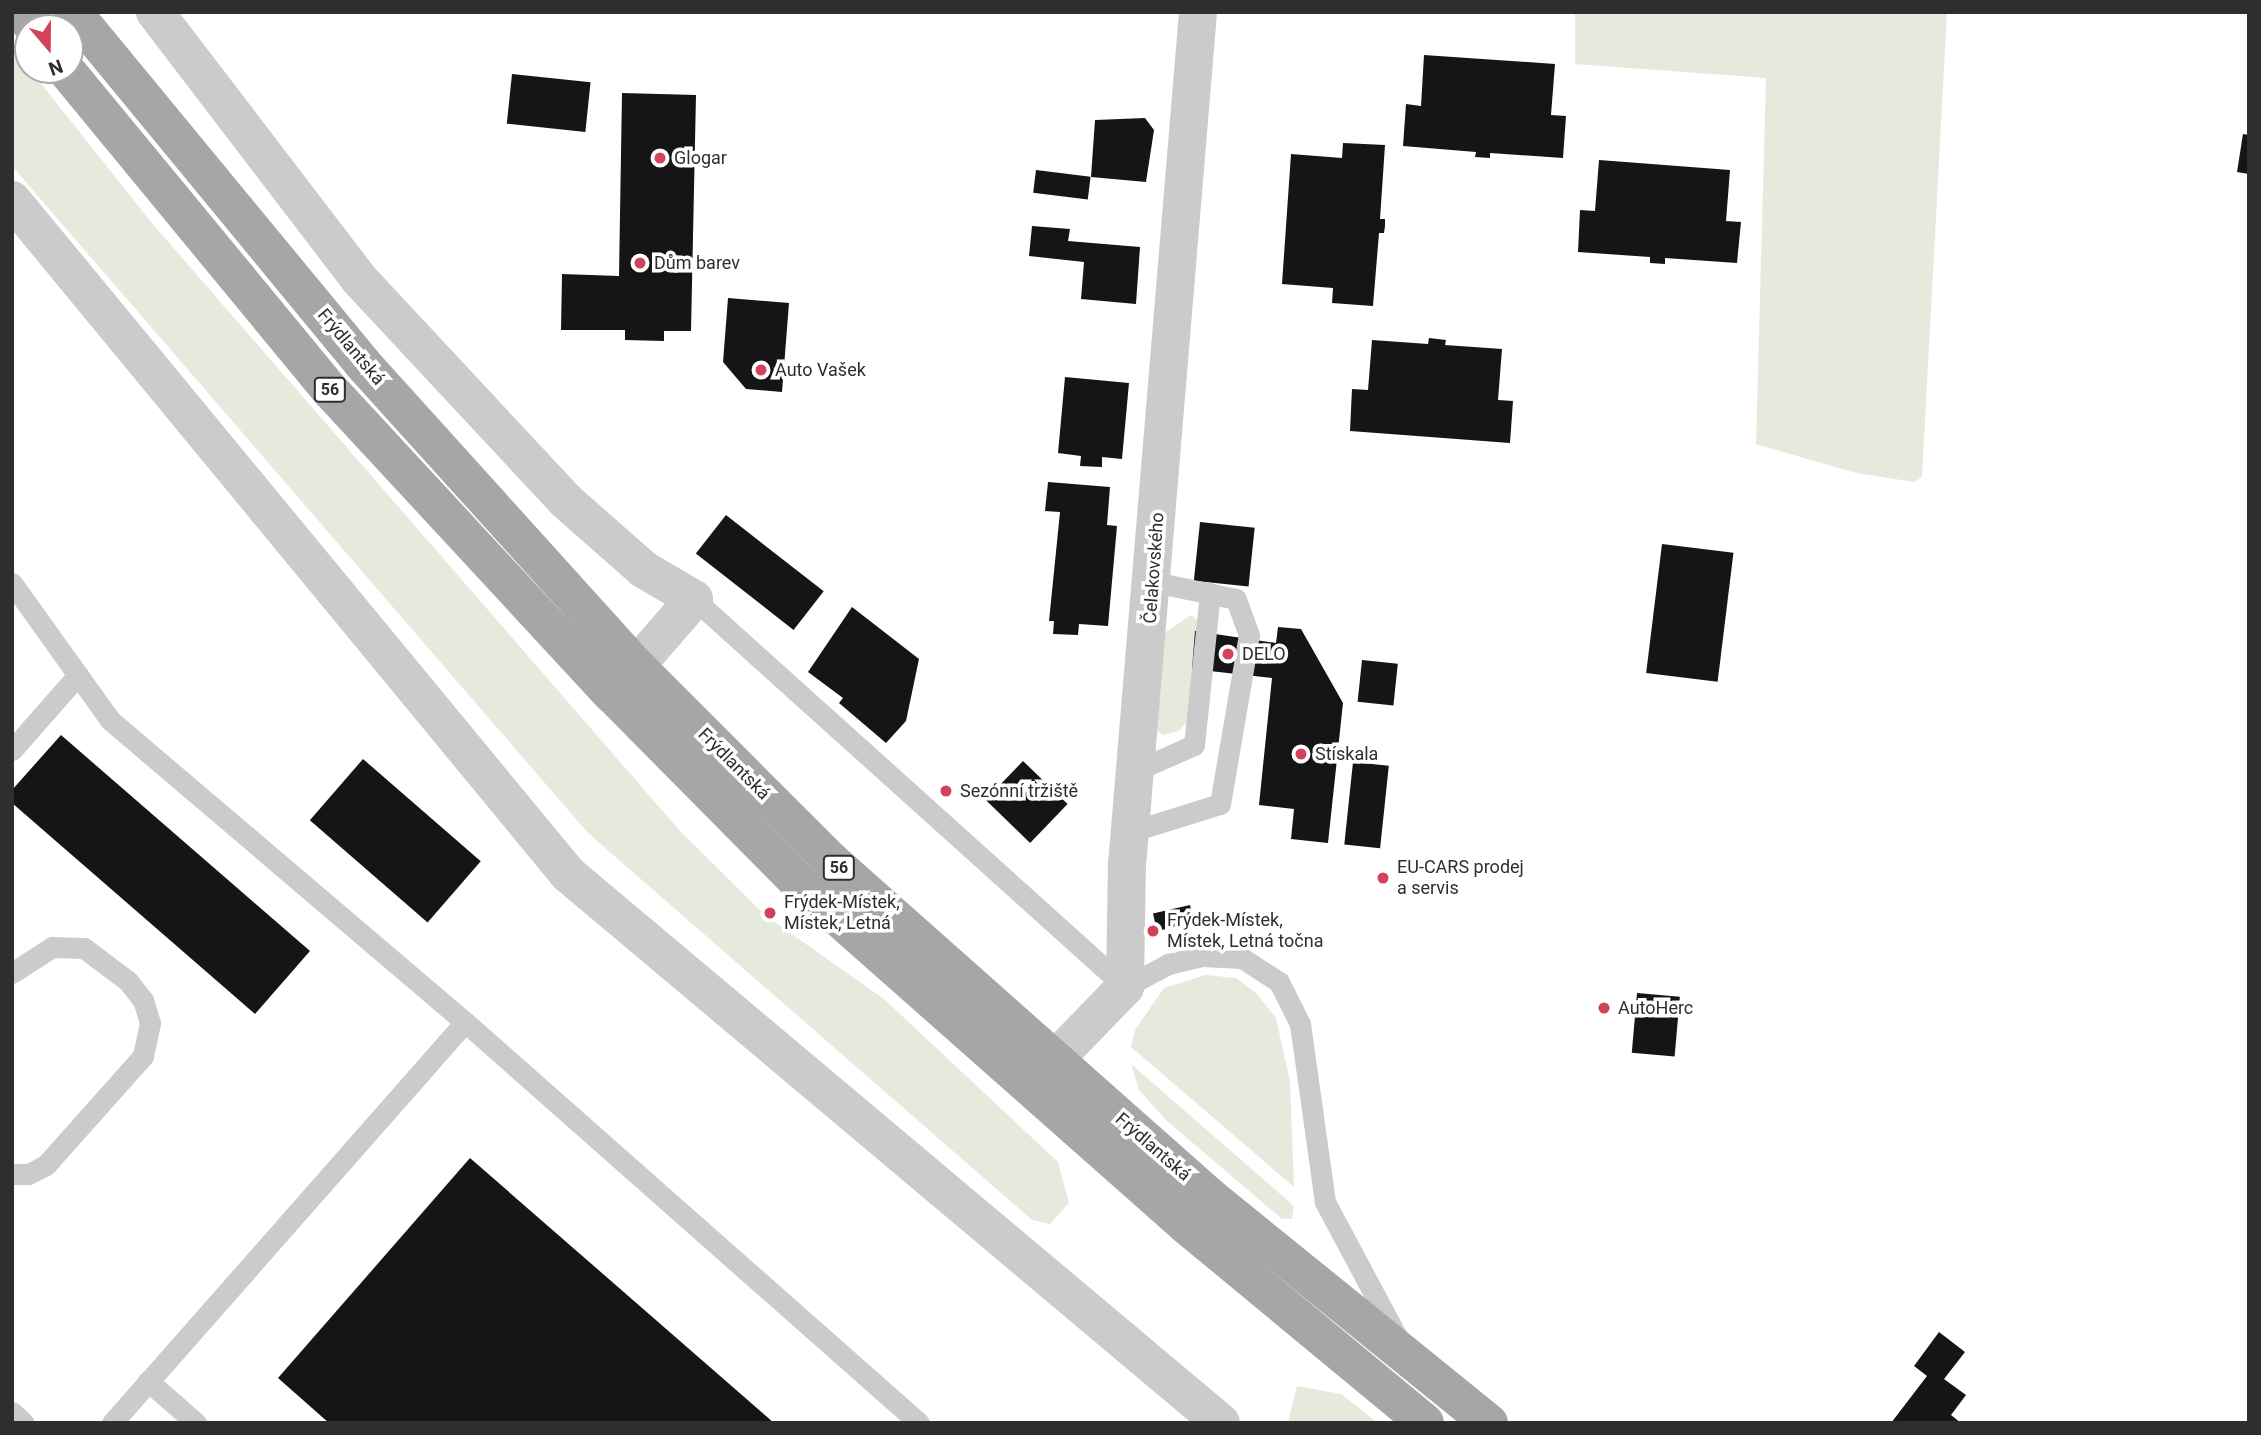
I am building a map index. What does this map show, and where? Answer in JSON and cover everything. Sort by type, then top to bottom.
[{"type":"main road","name":"Frýdlantská","points":[[73,12],[363,364],[636,666],[1041,1072],[1186,1225],[1425,1423]]},
{"type":"main road","name":"Frýdlantská","points":[[78,84],[330,390],[612,694],[797,881],[971,1039],[1041,1072],[1210,1197],[1489,1423]]},
{"type":"street","points":[[155,12],[359,279],[565,501],[643,569],[694,599],[636,666]]},
{"type":"street","name":"Čelakovského","points":[[1125,987],[1130,832],[1154,582],[1198,12]]},
{"type":"street","points":[[12,200],[568,874],[1221,1423]]},
{"type":"street","points":[[1041,1072],[1125,987]]},
{"type":"lane","points":[[1130,832],[1220,804],[1249,635],[1236,599],[1154,582]]},
{"type":"lane","points":[[12,583],[110,720],[465,1022],[919,1423]]},
{"type":"lane","points":[[1135,771],[1194,745],[1210,593]]},
{"type":"lane","points":[[694,599],[1125,987],[1168,964],[1202,956],[1242,958],[1279,982],[1300,1024],[1325,1202],[1408,1357]]},
{"type":"lane","points":[[12,750],[78,675]]},
{"type":"lane","points":[[12,972],[52,947],[84,948],[128,981],[143,1000],[150,1023],[143,1056],[46,1165],[28,1174],[12,1174]]},
{"type":"lane","points":[[112,1423],[465,1022]]},
{"type":"lane","points":[[148,1381],[196,1423]]},
{"type":"lane","points":[[12,1412],[24,1423]]},
{"type":"shaded area","points":[[1575,12],[1947,12],[1922,477],[1914,482],[1856,473],[1756,444],[1766,78],[1575,64]]},
{"type":"shaded area","points":[[12,47],[14,84],[41,84],[151,222],[680,831],[766,916],[884,999],[1058,1162],[1069,1203],[1050,1224],[1032,1220],[588,833],[12,166]]},
{"type":"shaded area","points":[[1191,615],[1200,622],[1190,718],[1179,731],[1163,735],[1157,731],[1164,633]]},
{"type":"shaded area","points":[[1205,975],[1236,978],[1256,993],[1276,1018],[1290,1082],[1294,1187],[1131,1047],[1135,1030],[1164,988]]},
{"type":"shaded area","points":[[1131,1064],[1294,1206],[1292,1219],[1282,1219],[1167,1121],[1139,1090]]},
{"type":"shaded area","points":[[1297,1386],[1341,1394],[1378,1423],[1288,1423]]},
{"type":"building","points":[[1424,55],[1555,64],[1551,115],[1566,116],[1563,158],[1490,153],[1490,158],[1475,157],[1476,152],[1403,146],[1406,104],[1421,106]]},
{"type":"building","points":[[512,74],[591,82],[585,132],[507,124]]},
{"type":"building","points":[[622,93],[696,95],[691,331],[664,331],[664,341],[625,340],[625,330],[561,330],[562,274],[619,276]]},
{"type":"building","points":[[1145,118],[1154,130],[1146,182],[1091,177],[1095,120]]},
{"type":"building","points":[[2243,134],[2249,135],[2249,174],[2237,172]]},
{"type":"building","points":[[1343,143],[1385,145],[1380,219],[1385,219],[1385,226],[1384,233],[1379,233],[1373,306],[1332,303],[1333,288],[1282,284],[1291,154],[1342,158]]},
{"type":"building","points":[[1599,160],[1730,170],[1726,221],[1741,222],[1737,263],[1665,258],[1665,264],[1650,263],[1650,257],[1578,252],[1580,210],[1595,211]]},
{"type":"building","points":[[1036,170],[1091,177],[1088,200],[1033,193]]},
{"type":"building","points":[[1032,226],[1070,229],[1068,241],[1140,247],[1136,304],[1081,299],[1084,262],[1029,256]]},
{"type":"building","points":[[728,298],[789,303],[782,392],[746,389],[723,362]]},
{"type":"building","points":[[1429,338],[1446,340],[1445,345],[1502,349],[1498,400],[1513,401],[1510,443],[1350,431],[1352,389],[1368,390],[1372,340],[1428,344]]},
{"type":"building","points":[[1065,377],[1129,383],[1122,459],[1102,457],[1102,467],[1080,466],[1081,456],[1058,453]]},
{"type":"building","points":[[1048,482],[1110,487],[1107,525],[1117,526],[1108,626],[1079,624],[1078,635],[1053,634],[1054,621],[1049,621],[1060,512],[1045,511]]},
{"type":"building","points":[[726,515],[824,591],[794,630],[696,554]]},
{"type":"building","points":[[1200,522],[1255,528],[1249,586],[1194,581]]},
{"type":"building","points":[[1662,544],[1733,553],[1718,682],[1646,673]]},
{"type":"building","points":[[852,607],[919,659],[906,721],[886,743],[839,703],[843,698],[808,672]]},
{"type":"building","name":"Stískala","points":[[1278,627],[1301,629],[1343,703],[1328,843],[1291,839],[1294,809],[1259,805],[1272,678],[1192,669],[1195,631],[1276,643]]},
{"type":"building","points":[[1362,660],[1398,664],[1393,706],[1358,702]]},
{"type":"building","points":[[61,735],[310,951],[255,1014],[12,803],[12,790]]},
{"type":"building","points":[[363,759],[481,861],[428,922],[310,820]]},
{"type":"building","points":[[1023,761],[1068,804],[1030,843],[985,800]]},
{"type":"building","points":[[1353,762],[1389,766],[1380,848],[1344,845]]},
{"type":"building","points":[[1190,905],[1194,923],[1157,931],[1153,914]]},
{"type":"building","points":[[1637,993],[1680,997],[1675,1057],[1632,1053]]},
{"type":"building","points":[[470,1158],[774,1423],[329,1423],[278,1378]]},
{"type":"building","points":[[1939,1332],[1965,1352],[1944,1379],[1966,1395],[1951,1415],[1961,1423],[1891,1423],[1927,1376],[1914,1366]]},
{"type":"place","name":"Glogar","points":[[660,158]]},
{"type":"place","name":"Dům barev","points":[[640,263]]},
{"type":"place","name":"Auto Vašek","points":[[761,370]]},
{"type":"place","name":"DELO","points":[[1228,654]]},
{"type":"place","name":"Stískala","points":[[1301,754]]},
{"type":"place","name":"Sezónní tržiště","points":[[946,791]]},
{"type":"place","name":"EU-CARS prodej a servis","points":[[1383,878]]},
{"type":"place","name":"Frýdek-Místek, Místek, Letná","points":[[770,913]]},
{"type":"place","name":"Frýdek-Místek, Místek, Letná točna","points":[[1153,931]]},
{"type":"place","name":"AutoHerc","points":[[1604,1008]]}]
